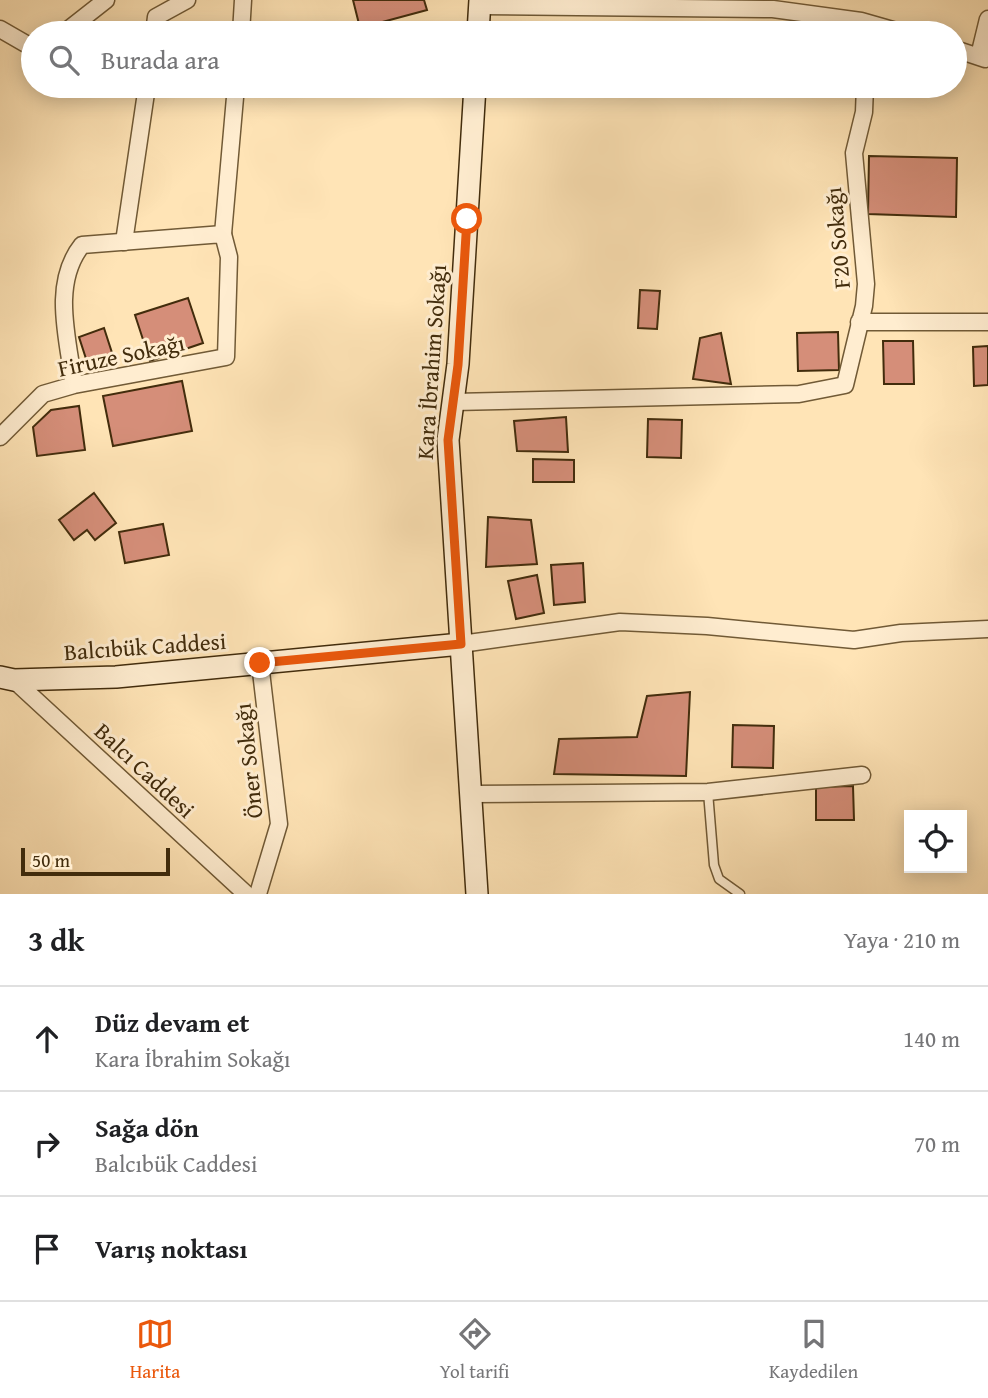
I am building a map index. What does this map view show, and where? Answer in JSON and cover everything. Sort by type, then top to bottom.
[{"type":"street","points":[[79,21],[106,0]]},
{"type":"street","points":[[156,21],[156,17],[187,0]]},
{"type":"street","points":[[242,21],[243,3],[260,0]]},
{"type":"street","points":[[479,21],[480,3],[773,9],[832,21]]},
{"type":"street","points":[[983,58],[988,19]]},
{"type":"street","points":[[0,29],[21,41]]},
{"type":"street","points":[[124,242],[144,98]]},
{"type":"street","points":[[74,385],[62,299],[70,260],[82,246],[223,234],[235,98]]},
{"type":"street","name":"Kara İbrahim Sokağı","points":[[474,98],[454,402],[448,440],[473,794],[477,894]]},
{"type":"street","name":"F20 Sokağı","points":[[454,402],[799,394],[845,385],[866,284],[854,153],[864,112],[865,98]]},
{"type":"street","name":"Firuze Sokağı","points":[[0,437],[43,394],[74,385],[226,357],[229,257],[223,234]]},
{"type":"street","points":[[859,322],[988,322]]},
{"type":"street","points":[[461,644],[620,622],[706,626],[854,640],[901,633],[988,629]]},
{"type":"street","name":"Balcıbük Caddesi","points":[[7,679],[116,677],[461,644]]},
{"type":"street","name":"Öner Sokağı","points":[[258,894],[279,824],[260,663]]},
{"type":"street","name":"Balcı Caddesi","points":[[7,679],[246,894]]},
{"type":"street","points":[[473,794],[708,792],[862,775]]},
{"type":"lane","points":[[708,792],[717,872],[726,887],[740,894]]},
{"type":"building","points":[[353,0],[424,0],[427,10],[386,21],[358,21]]},
{"type":"building","points":[[869,156],[957,158],[956,217],[868,214]]},
{"type":"building","points":[[640,290],[660,291],[657,329],[638,328]]},
{"type":"building","points":[[188,298],[203,343],[150,361],[135,315]]},
{"type":"building","points":[[104,328],[114,359],[89,368],[79,337]]},
{"type":"building","points":[[838,332],[839,370],[798,371],[797,333]]},
{"type":"building","points":[[721,333],[731,384],[693,379],[700,338]]},
{"type":"building","points":[[883,341],[913,341],[914,384],[884,384]]},
{"type":"building","points":[[988,346],[988,385],[974,386],[973,347]]},
{"type":"building","points":[[182,381],[192,431],[113,446],[103,396]]},
{"type":"building","points":[[79,406],[85,450],[37,456],[33,427],[51,410]]},
{"type":"building","points":[[566,417],[568,452],[517,451],[514,421]]},
{"type":"building","points":[[648,419],[682,420],[681,458],[647,457]]},
{"type":"building","points":[[533,459],[574,460],[574,482],[533,482]]},
{"type":"building","points":[[94,493],[116,523],[95,540],[87,530],[74,540],[59,520]]},
{"type":"building","points":[[488,517],[531,520],[537,564],[486,567]]},
{"type":"building","points":[[163,524],[169,555],[125,563],[119,532]]},
{"type":"building","points":[[583,563],[585,602],[554,605],[551,565]]},
{"type":"building","points":[[537,575],[544,613],[516,619],[508,581]]},
{"type":"building","points":[[690,692],[686,776],[554,774],[559,739],[637,737],[647,696]]},
{"type":"building","points":[[733,725],[774,726],[773,768],[732,767]]},
{"type":"building","points":[[853,786],[854,820],[816,820],[816,787]]},
{"type":"route","points":[[260,663],[461,644],[448,440],[458,365],[467,219]]}]
